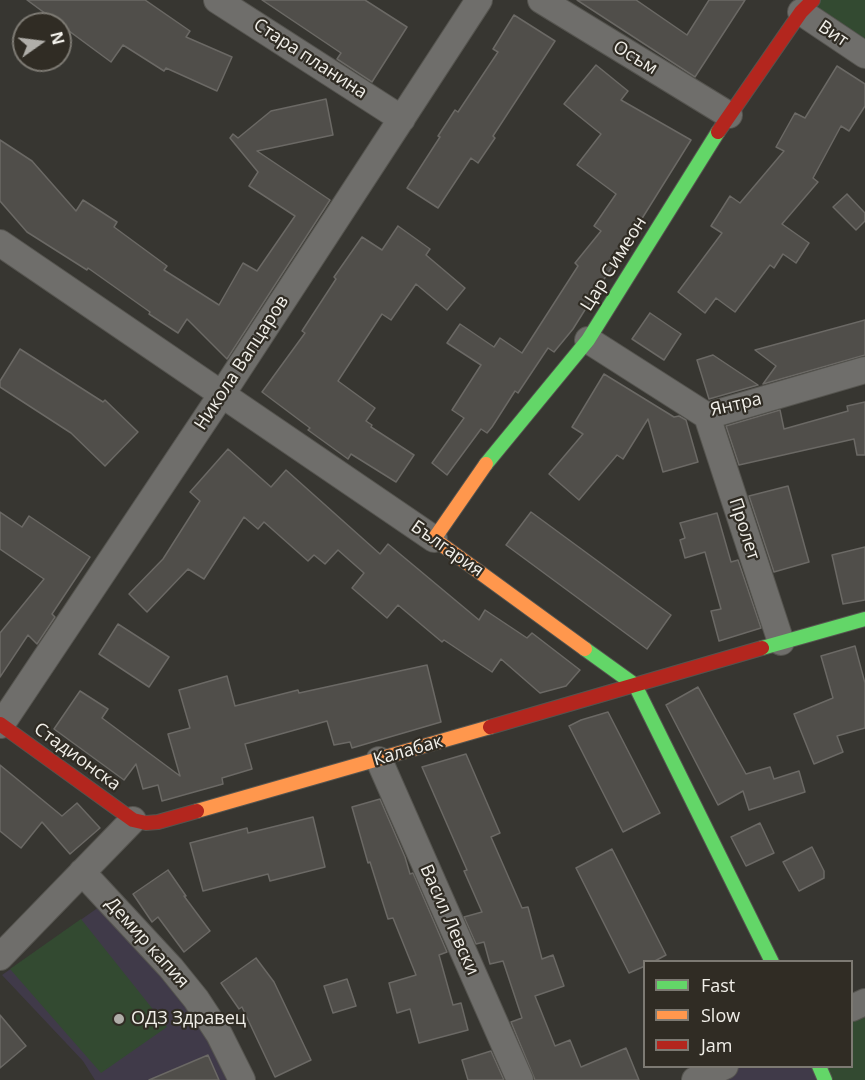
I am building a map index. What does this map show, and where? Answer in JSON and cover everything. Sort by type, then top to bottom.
[{"type":"street","name":"Стара планина","points":[[217,0],[402,119]]},
{"type":"street","name":"Никола Вапцаров","points":[[0,724],[222,394],[479,0]]},
{"type":"street","name":"Осъм","points":[[541,0],[729,115]]},
{"type":"street","name":"Цар Симеон","points":[[434,539],[489,460],[588,340],[729,115],[807,6]]},
{"type":"street","name":"Вит","points":[[807,6],[865,55]]},
{"type":"street","name":"България","points":[[0,243],[434,539],[635,685],[771,960]]},
{"type":"street","name":"Янтра","points":[[588,340],[707,416],[865,370]]},
{"type":"street","name":"Пролет","points":[[707,416],[781,642]]},
{"type":"street","name":"Калабак","points":[[133,820],[146,823],[174,819],[865,619]]},
{"type":"street","name":"Стадионска","points":[[0,724],[133,820]]},
{"type":"street","name":"Васил Левски","points":[[379,760],[520,1080]]},
{"type":"street","points":[[0,957],[133,820]]},
{"type":"street","name":"Демир капия","points":[[82,872],[171,968],[196,999],[219,1034],[242,1080]]},
{"type":"street","points":[[695,1080],[721,1068]]},
{"type":"shaded area","name":"ОДЗ Здравец","points":[[99,907],[170,983],[218,1055],[229,1080],[95,1080],[83,1061],[2,975]]},
{"type":"shaded area","points":[[721,1068],[819,1068],[825,1080],[695,1080]]},
{"type":"green space","points":[[813,0],[865,0],[865,55],[801,12]]},
{"type":"green space","points":[[81,919],[167,1027],[101,1073],[10,969]]},
{"type":"green space","points":[[865,1002],[865,1080],[825,1080],[819,1068],[853,1068],[853,1008]]},
{"type":"building","points":[[27,0],[145,0],[190,31],[186,37],[232,57],[217,91],[166,68],[164,71],[123,45],[111,62],[72,33],[72,12],[43,12]]},
{"type":"building","points":[[262,0],[365,0],[407,27],[372,82],[337,59],[341,53]]},
{"type":"building","points":[[577,0],[636,0],[687,35],[709,0],[745,0],[695,77]]},
{"type":"building","points":[[514,15],[555,41],[478,163],[471,158],[438,208],[407,188],[455,110],[458,112],[498,52],[493,49]]},
{"type":"building","points":[[596,65],[628,91],[621,100],[691,140],[573,329],[554,352],[548,348],[518,393],[515,391],[492,427],[487,433],[481,429],[447,475],[432,463],[464,418],[452,410],[481,365],[447,343],[460,324],[494,347],[500,338],[522,353],[578,266],[575,263],[601,231],[594,226],[616,194],[577,165],[601,134],[564,104]]},
{"type":"building","points":[[837,66],[865,84],[865,106],[849,131],[841,126],[813,178],[818,182],[782,224],[809,243],[796,263],[783,254],[774,268],[770,265],[735,312],[716,298],[705,313],[678,292],[722,233],[711,226],[730,196],[740,203],[784,151],[776,147],[795,113],[805,118]]},
{"type":"building","points":[[326,99],[333,135],[257,151],[330,200],[227,359],[187,319],[178,333],[88,268],[87,270],[27,232],[0,201],[0,140],[32,161],[76,211],[83,200],[117,222],[114,227],[167,266],[164,270],[219,305],[243,263],[257,271],[295,216],[249,186],[258,172],[230,138],[233,134],[238,138],[271,111]]},
{"type":"building","points":[[847,194],[865,213],[865,221],[856,230],[833,207]]},
{"type":"building","points":[[398,226],[430,249],[426,255],[465,288],[447,310],[416,284],[391,320],[382,314],[338,381],[375,408],[366,421],[372,425],[371,427],[414,455],[396,482],[351,454],[348,459],[262,392],[305,333],[302,331],[336,279],[334,277],[362,237],[382,250]]},
{"type":"building","points":[[650,313],[681,334],[664,360],[632,339]]},
{"type":"building","points":[[865,320],[865,355],[763,384],[776,366],[755,350]]},
{"type":"building","points":[[20,349],[103,402],[105,400],[138,432],[105,466],[71,433],[0,387],[0,381]]},
{"type":"building","points":[[713,355],[758,385],[709,399],[697,360]]},
{"type":"building","points":[[604,374],[674,417],[679,416],[686,420],[698,462],[663,472],[648,419],[623,459],[617,455],[579,500],[549,474],[583,434],[572,427]]},
{"type":"building","points":[[865,402],[865,455],[857,455],[854,439],[739,465],[726,426],[780,410],[784,429],[848,411],[847,406]]},
{"type":"building","points":[[228,449],[271,487],[286,470],[380,554],[388,544],[479,620],[485,610],[527,638],[532,633],[580,670],[566,686],[540,693],[501,659],[492,672],[444,640],[442,642],[398,605],[387,618],[352,588],[364,573],[338,550],[325,564],[314,555],[308,561],[264,522],[258,529],[244,517],[204,579],[188,569],[147,612],[129,594],[163,559],[200,501],[190,492]]},
{"type":"building","points":[[788,486],[809,562],[774,572],[749,496]]},
{"type":"building","points":[[0,512],[22,527],[29,516],[90,557],[52,614],[55,617],[37,644],[28,635],[0,677],[0,633],[44,579],[0,549]]},
{"type":"building","points":[[531,512],[671,615],[647,649],[506,545]]},
{"type":"building","points":[[717,513],[731,562],[738,560],[761,628],[719,641],[711,611],[721,609],[705,552],[685,558],[680,540],[685,538],[680,523]]},
{"type":"building","points":[[865,547],[865,600],[843,604],[832,555]]},
{"type":"building","points":[[118,624],[169,657],[149,687],[99,654]]},
{"type":"building","points":[[855,646],[865,683],[865,728],[837,736],[843,752],[814,764],[794,714],[833,698],[821,656]]},
{"type":"building","points":[[427,665],[441,722],[352,748],[350,742],[334,745],[327,721],[245,744],[252,769],[222,778],[223,784],[162,801],[158,785],[143,789],[136,764],[124,780],[54,729],[80,691],[108,709],[102,718],[180,776],[168,734],[190,728],[179,690],[227,676],[235,706],[298,690],[299,693]]},
{"type":"building","points":[[698,687],[746,774],[770,767],[774,779],[799,771],[805,792],[749,810],[743,791],[718,805],[666,705]]},
{"type":"building","points":[[608,712],[660,813],[623,832],[569,726]]},
{"type":"building","points":[[466,754],[500,833],[491,837],[522,908],[528,907],[542,959],[553,955],[564,986],[535,996],[555,1046],[570,1040],[581,1067],[626,1048],[639,1080],[535,1080],[511,1022],[522,1018],[503,961],[490,964],[484,942],[476,944],[464,917],[482,912],[464,871],[467,870],[422,767]]},
{"type":"building","points":[[0,765],[62,816],[77,803],[100,828],[70,854],[42,822],[21,848],[0,831]]},
{"type":"building","points":[[380,799],[410,874],[413,873],[447,952],[439,955],[453,1005],[461,1003],[468,1030],[419,1043],[410,1009],[397,1013],[389,983],[416,975],[393,918],[388,919],[370,862],[368,863],[352,807]]},
{"type":"building","points":[[313,817],[325,867],[270,881],[268,874],[203,891],[190,843],[247,828],[248,833]]},
{"type":"building","points":[[760,823],[774,853],[746,866],[731,837]]},
{"type":"building","points":[[812,847],[824,871],[824,878],[799,891],[783,862]]},
{"type":"building","points":[[612,849],[666,955],[657,960],[643,960],[643,967],[629,973],[576,868]]},
{"type":"building","points":[[168,870],[210,931],[184,952],[158,917],[152,922],[133,894]]},
{"type":"building","points":[[256,958],[274,982],[311,1060],[275,1077],[242,1007],[239,1009],[221,983]]},
{"type":"building","points":[[347,979],[356,1006],[333,1013],[324,986]]},
{"type":"building","points":[[0,1015],[26,1046],[0,1068]]},
{"type":"building","points":[[491,1051],[504,1080],[468,1080],[462,1060]]},
{"type":"building","points":[[208,1055],[219,1080],[149,1080]]},
{"type":"traffic: fast","points":[[486,464],[588,340],[718,132]]},
{"type":"traffic: fast","points":[[762,648],[865,619]]},
{"type":"traffic: fast","points":[[585,649],[635,685],[771,960]]},
{"type":"traffic: fast","points":[[820,1068],[825,1080]]},
{"type":"traffic: slow","points":[[486,464],[434,539],[585,649]]},
{"type":"traffic: slow","points":[[197,811],[490,727]]},
{"type":"traffic: jam","points":[[718,132],[801,12],[813,0]]},
{"type":"traffic: jam","points":[[490,727],[762,648]]},
{"type":"traffic: jam","points":[[0,724],[133,820],[146,823],[158,822],[197,811]]},
{"type":"place","name":"ОДЗ Здравец","points":[[119,1019]]}]
